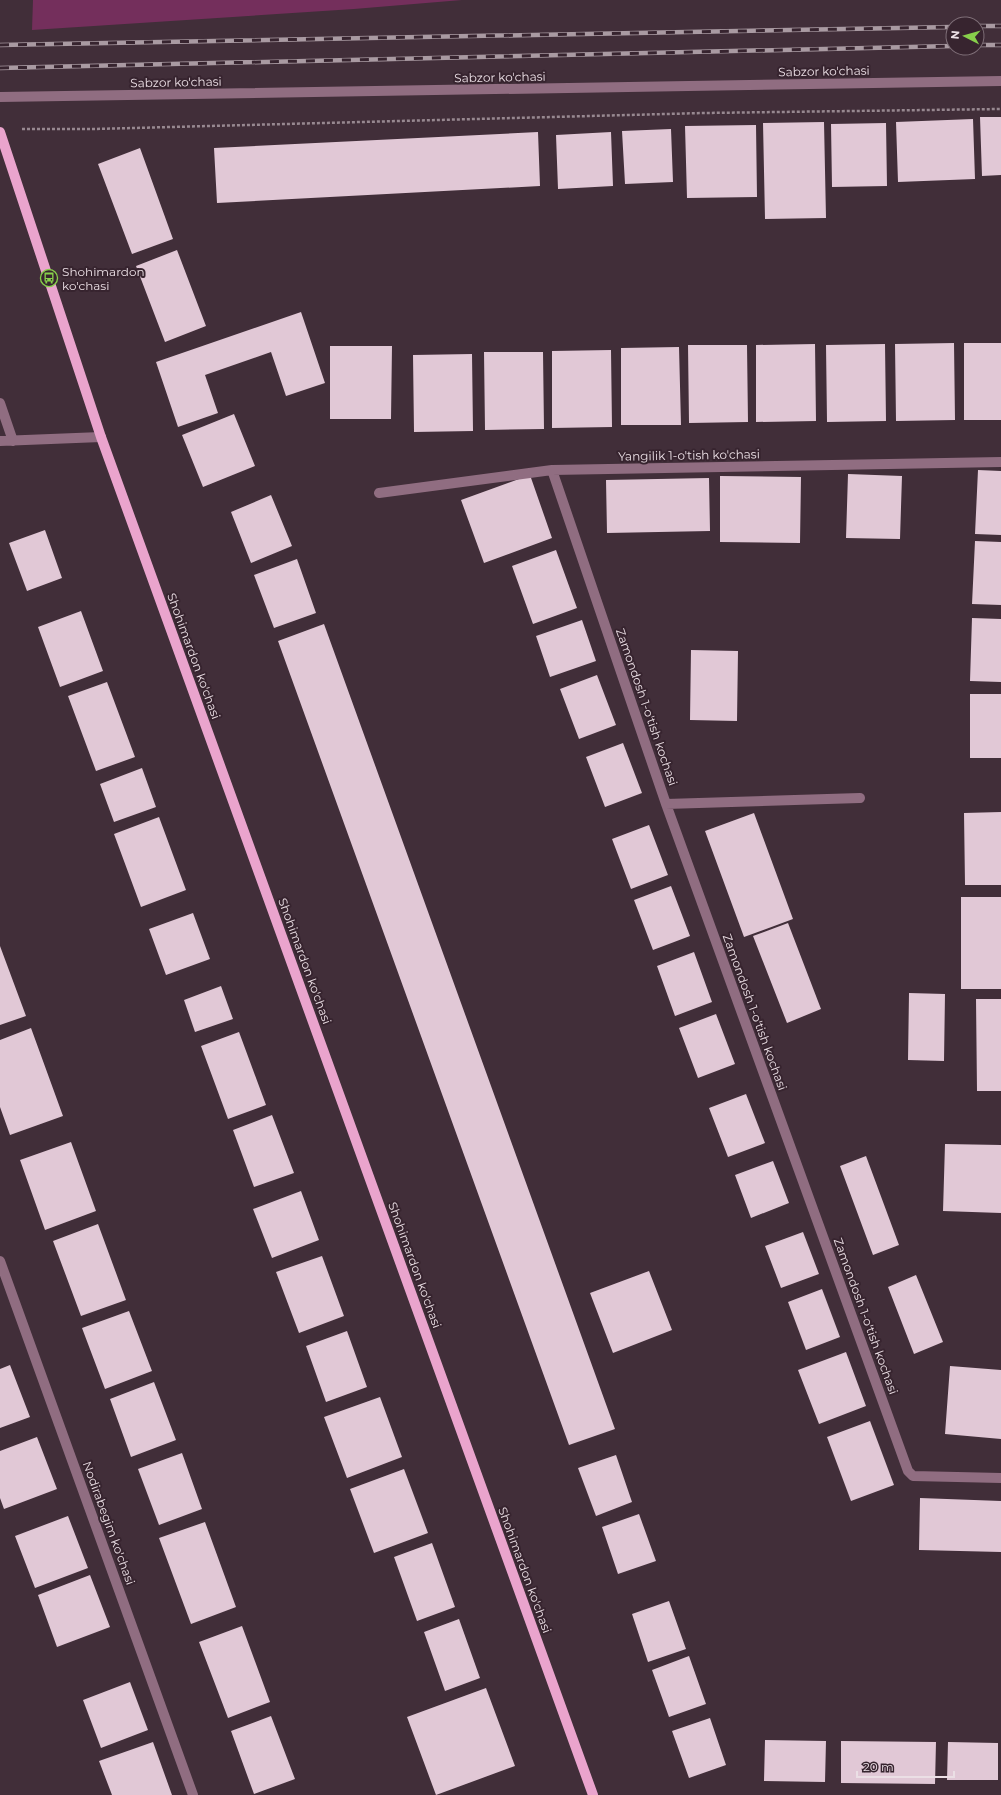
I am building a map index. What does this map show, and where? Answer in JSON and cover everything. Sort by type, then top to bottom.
[{"type":"main road","name":"Shohimardon ko'chasi","points":[[0,132],[101,436],[593,1795]]},
{"type":"street","name":"Sabzor ko'chasi","points":[[0,97],[1001,81]]},
{"type":"street","points":[[0,403],[13,441]]},
{"type":"street","points":[[0,441],[101,436]]},
{"type":"street","name":"Yangilik 1-o'tish ko'chasi","points":[[379,493],[552,470],[1001,462]]},
{"type":"street","name":"Zamondosh 1-o'tish kochasi","points":[[552,470],[666,804],[908,1471],[912,1476],[1001,1478]]},
{"type":"street","points":[[666,804],[860,798]]},
{"type":"street","name":"Nodirabegim ko'chasi","points":[[0,1261],[193,1795]]},
{"type":"path","points":[[16,129],[95,129],[704,113],[1001,109]]},
{"type":"shaded area","points":[[33,0],[462,0],[354,9],[32,30]]},
{"type":"building","points":[[980,117],[1001,117],[1001,175],[982,176]]},
{"type":"building","points":[[973,119],[975,179],[898,182],[896,122]]},
{"type":"building","points":[[824,122],[826,218],[765,219],[763,123]]},
{"type":"building","points":[[886,123],[887,186],[832,187],[831,124]]},
{"type":"building","points":[[756,125],[757,197],[687,198],[685,126]]},
{"type":"building","points":[[671,129],[673,182],[625,184],[622,131]]},
{"type":"building","points":[[538,132],[540,186],[217,203],[214,148]]},
{"type":"building","points":[[611,132],[613,186],[558,189],[556,135]]},
{"type":"building","points":[[140,148],[173,239],[132,254],[98,164]]},
{"type":"building","points":[[177,250],[206,326],[165,342],[136,266]]},
{"type":"building","points":[[301,312],[325,383],[286,396],[271,352],[205,375],[218,413],[178,427],[156,362]]},
{"type":"building","points":[[954,343],[955,420],[896,421],[895,344]]},
{"type":"building","points":[[964,343],[1001,343],[1001,420],[964,420]]},
{"type":"building","points":[[815,344],[816,421],[756,422],[756,345]]},
{"type":"building","points":[[885,344],[886,421],[827,422],[826,345]]},
{"type":"building","points":[[688,345],[747,345],[748,422],[689,423]]},
{"type":"building","points":[[330,346],[392,346],[391,419],[330,419]]},
{"type":"building","points":[[679,347],[681,425],[621,425],[621,348]]},
{"type":"building","points":[[611,350],[612,427],[552,428],[552,351]]},
{"type":"building","points":[[484,352],[543,352],[544,429],[485,430]]},
{"type":"building","points":[[472,354],[473,431],[414,432],[413,355]]},
{"type":"building","points":[[234,414],[255,466],[203,487],[182,435]]},
{"type":"building","points":[[978,470],[1001,471],[1001,535],[975,534]]},
{"type":"building","points":[[848,474],[902,476],[900,539],[846,538]]},
{"type":"building","points":[[530,475],[552,538],[484,563],[461,500]]},
{"type":"building","points":[[720,476],[801,477],[800,543],[720,542]]},
{"type":"building","points":[[709,478],[710,531],[607,533],[606,480]]},
{"type":"building","points":[[271,495],[292,546],[251,563],[231,512]]},
{"type":"building","points":[[45,530],[62,578],[27,591],[9,543]]},
{"type":"building","points":[[975,541],[1001,542],[1001,605],[972,604]]},
{"type":"building","points":[[556,550],[577,608],[533,624],[512,566]]},
{"type":"building","points":[[297,559],[316,613],[274,628],[254,575]]},
{"type":"building","points":[[81,611],[103,671],[60,687],[38,627]]},
{"type":"building","points":[[972,618],[1001,619],[1001,682],[970,681]]},
{"type":"building","points":[[582,620],[596,661],[550,677],[536,636]]},
{"type":"building","points":[[324,624],[615,1429],[569,1445],[278,641]]},
{"type":"building","points":[[691,650],[738,651],[737,721],[690,720]]},
{"type":"building","points":[[597,675],[616,725],[579,739],[560,689]]},
{"type":"building","points":[[107,682],[135,757],[96,771],[68,696]]},
{"type":"building","points":[[970,694],[1001,694],[1001,758],[970,758]]},
{"type":"building","points":[[623,743],[642,793],[605,807],[586,757]]},
{"type":"building","points":[[142,768],[156,807],[114,822],[100,784]]},
{"type":"building","points":[[1001,812],[1001,885],[965,885],[964,813]]},
{"type":"building","points":[[754,813],[793,919],[744,937],[705,831]]},
{"type":"building","points":[[159,817],[186,890],[141,907],[114,834]]},
{"type":"building","points":[[649,825],[668,875],[631,889],[612,839]]},
{"type":"building","points":[[671,886],[690,936],[653,950],[634,900]]},
{"type":"building","points":[[961,897],[1001,897],[1001,989],[961,989]]},
{"type":"building","points":[[193,913],[210,959],[166,975],[149,929]]},
{"type":"building","points":[[788,923],[821,1009],[787,1023],[753,936]]},
{"type":"building","points":[[0,946],[26,1016],[0,1025]]},
{"type":"building","points":[[694,952],[712,1002],[675,1016],[657,966]]},
{"type":"building","points":[[221,986],[233,1019],[195,1032],[184,1000]]},
{"type":"building","points":[[909,993],[945,994],[944,1061],[908,1060]]},
{"type":"building","points":[[976,999],[1001,999],[1001,1091],[977,1091]]},
{"type":"building","points":[[716,1014],[735,1064],[698,1078],[679,1028]]},
{"type":"building","points":[[31,1028],[63,1116],[10,1135],[0,1107],[0,1040]]},
{"type":"building","points":[[239,1032],[266,1105],[228,1119],[201,1046]]},
{"type":"building","points":[[746,1094],[765,1143],[728,1157],[709,1108]]},
{"type":"building","points":[[272,1115],[294,1173],[254,1187],[233,1130]]},
{"type":"building","points":[[71,1142],[96,1211],[45,1230],[20,1160]]},
{"type":"building","points":[[945,1144],[1001,1145],[1001,1213],[943,1211]]},
{"type":"building","points":[[866,1156],[899,1245],[873,1255],[840,1166]]},
{"type":"building","points":[[773,1161],[789,1203],[751,1218],[735,1175]]},
{"type":"building","points":[[301,1191],[319,1240],[272,1258],[253,1209]]},
{"type":"building","points":[[98,1224],[126,1300],[81,1316],[53,1241]]},
{"type":"building","points":[[803,1232],[819,1274],[781,1288],[765,1246]]},
{"type":"building","points":[[322,1256],[344,1316],[299,1333],[276,1272]]},
{"type":"building","points":[[649,1271],[672,1330],[613,1353],[590,1293]]},
{"type":"building","points":[[916,1275],[943,1342],[914,1354],[888,1287]]},
{"type":"building","points":[[822,1289],[840,1337],[806,1350],[788,1302]]},
{"type":"building","points":[[129,1311],[152,1371],[105,1389],[82,1328]]},
{"type":"building","points":[[347,1331],[367,1387],[326,1402],[306,1346]]},
{"type":"building","points":[[846,1352],[866,1406],[819,1424],[798,1370]]},
{"type":"building","points":[[10,1365],[30,1417],[0,1428],[0,1369]]},
{"type":"building","points":[[950,1366],[1001,1370],[1001,1439],[945,1434]]},
{"type":"building","points":[[154,1382],[176,1440],[131,1457],[110,1399]]},
{"type":"building","points":[[380,1397],[402,1457],[347,1478],[324,1417]]},
{"type":"building","points":[[870,1421],[894,1485],[851,1501],[827,1437]]},
{"type":"building","points":[[37,1437],[57,1489],[4,1509],[0,1498],[0,1451]]},
{"type":"building","points":[[182,1453],[202,1509],[159,1525],[138,1469]]},
{"type":"building","points":[[616,1455],[632,1502],[596,1516],[578,1468]]},
{"type":"building","points":[[404,1469],[428,1533],[374,1553],[350,1489]]},
{"type":"building","points":[[920,1498],[1001,1501],[1001,1552],[919,1550]]},
{"type":"building","points":[[639,1514],[656,1561],[618,1574],[602,1527]]},
{"type":"building","points":[[68,1516],[88,1568],[35,1588],[15,1536]]},
{"type":"building","points":[[205,1522],[236,1607],[191,1624],[159,1538]]},
{"type":"building","points":[[432,1543],[455,1607],[417,1621],[394,1557]]},
{"type":"building","points":[[90,1575],[110,1627],[57,1647],[38,1595]]},
{"type":"building","points":[[669,1601],[686,1649],[648,1662],[632,1614]]},
{"type":"building","points":[[459,1619],[480,1678],[445,1691],[424,1632]]},
{"type":"building","points":[[242,1626],[270,1702],[228,1718],[199,1642]]},
{"type":"building","points":[[689,1656],[706,1704],[669,1717],[652,1670]]},
{"type":"building","points":[[130,1682],[148,1730],[101,1748],[83,1700]]},
{"type":"building","points":[[486,1688],[515,1766],[436,1795],[407,1717]]},
{"type":"building","points":[[271,1716],[295,1779],[254,1794],[231,1731]]},
{"type":"building","points":[[710,1718],[726,1765],[689,1778],[672,1731]]},
{"type":"building","points":[[765,1740],[826,1741],[825,1782],[764,1781]]},
{"type":"building","points":[[841,1741],[936,1742],[935,1784],[841,1783]]},
{"type":"building","points":[[153,1742],[172,1795],[112,1795],[99,1761]]},
{"type":"building","points":[[948,1742],[998,1743],[998,1780],[947,1780]]},
{"type":"railway","points":[[985,26],[1001,26]]},
{"type":"railway","points":[[0,45],[945,27]]},
{"type":"railway","points":[[985,45],[1001,45]]},
{"type":"railway","points":[[0,68],[945,46]]},
{"type":"place","name":"Shohimardon ko'chasi","points":[[49,278]]}]
